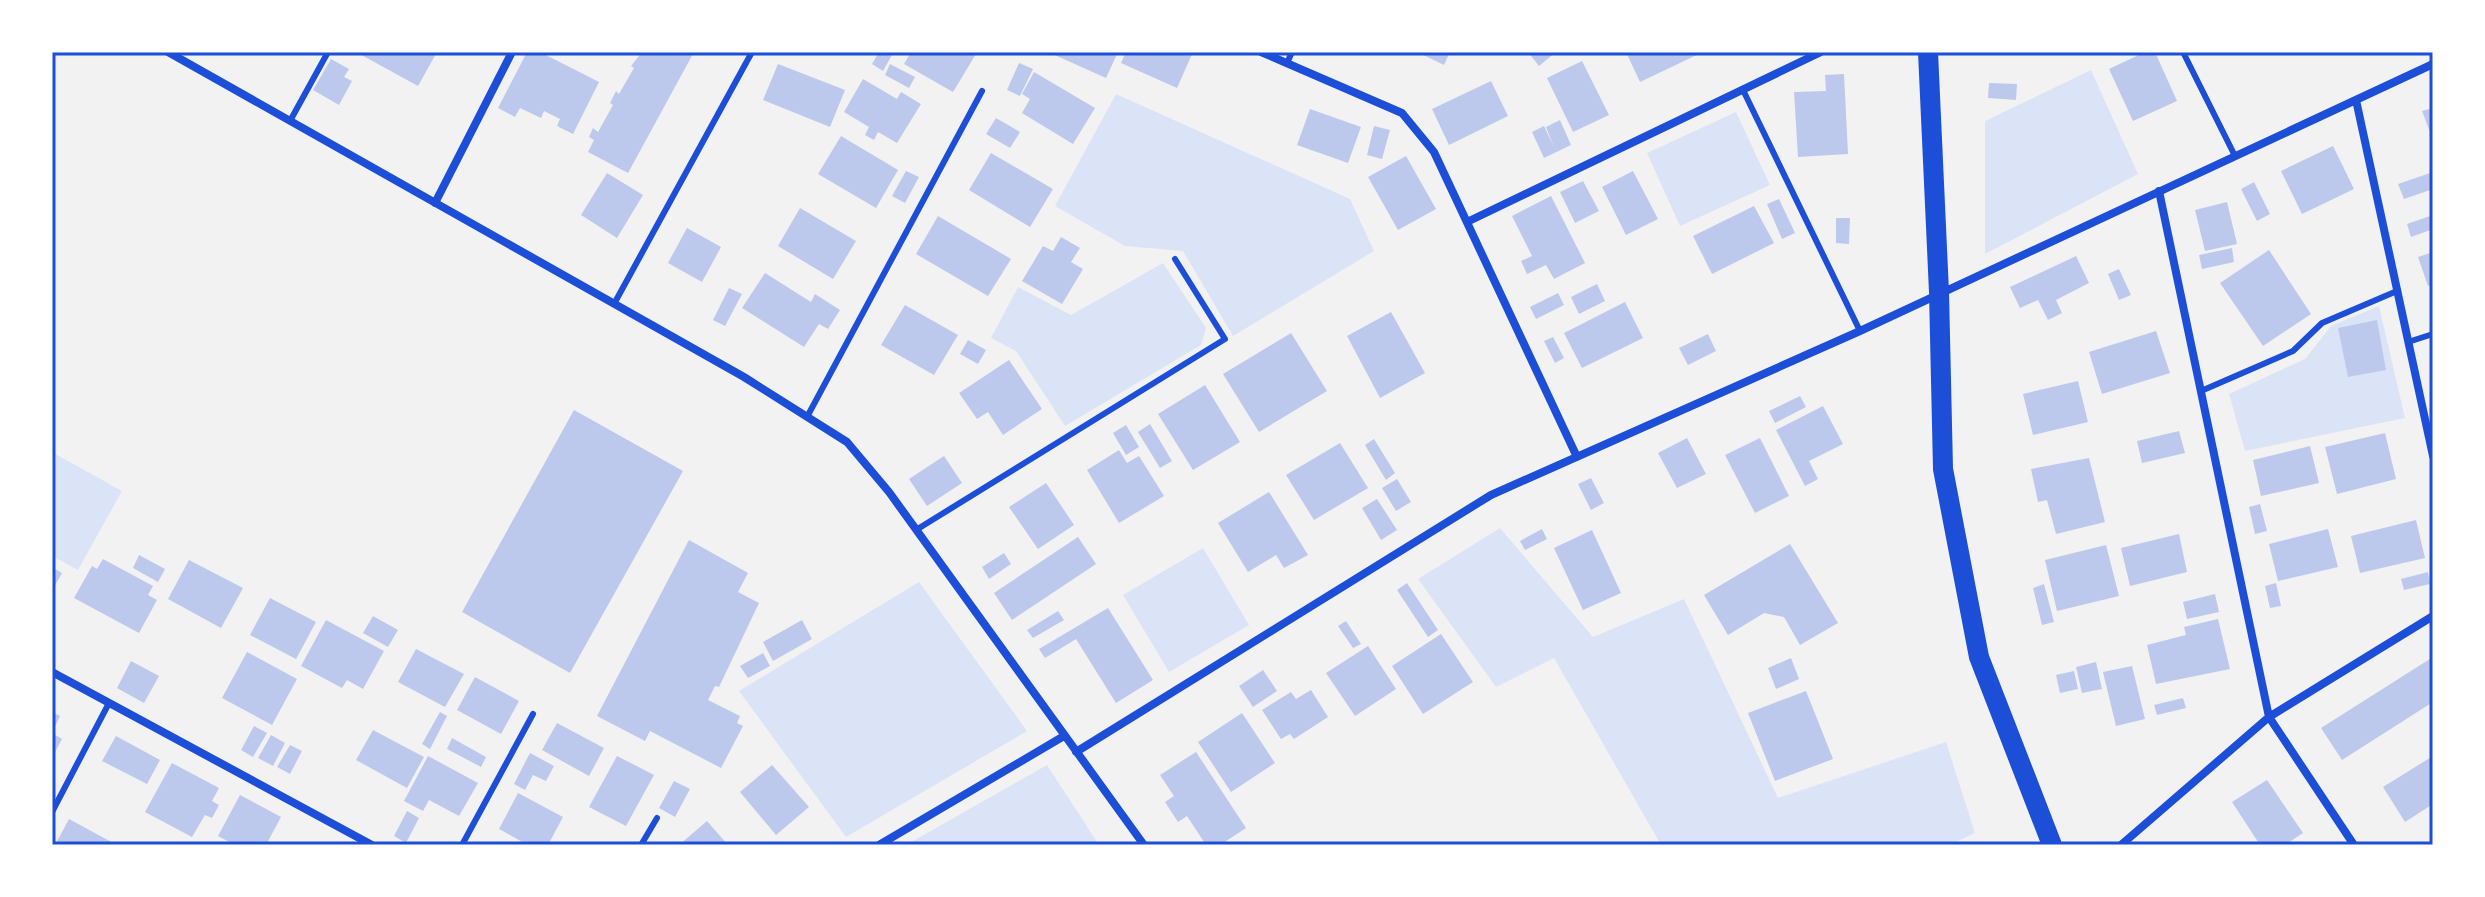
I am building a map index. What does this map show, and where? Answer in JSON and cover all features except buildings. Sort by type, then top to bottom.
[{"type":"main road","points":[[1928,52],[1943,469],[1979,657],[2052,845]]},
{"type":"street","points":[[168,52],[614,304],[847,442],[916,530],[1144,845]]},
{"type":"street","points":[[435,203],[512,52]]},
{"type":"street","points":[[1261,52],[1402,113],[1434,152],[1577,457]]},
{"type":"street","points":[[1467,222],[1821,52]]},
{"type":"street","points":[[1076,752],[1491,495],[1860,331],[2433,64]]},
{"type":"street","points":[[2356,100],[2433,456]]},
{"type":"street","points":[[2159,191],[2269,717],[2354,845]]},
{"type":"street","points":[[2121,845],[2269,717],[2433,616]]},
{"type":"street","points":[[52,672],[372,845]]},
{"type":"street","points":[[879,845],[1064,736]]},
{"type":"lane","points":[[290,121],[328,52]]},
{"type":"lane","points":[[614,304],[752,52]]},
{"type":"lane","points":[[1287,63],[1292,52]]},
{"type":"lane","points":[[2183,52],[2235,156]]},
{"type":"lane","points":[[1743,90],[1860,331]]},
{"type":"lane","points":[[807,417],[982,91]]},
{"type":"lane","points":[[916,530],[1225,339],[1175,259]]},
{"type":"lane","points":[[2201,391],[2293,351],[2322,323],[2397,291]]},
{"type":"lane","points":[[2408,342],[2433,334]]},
{"type":"lane","points":[[52,812],[109,703]]},
{"type":"lane","points":[[462,845],[533,714]]},
{"type":"lane","points":[[641,845],[657,818]]},
{"type":"shaded area","points":[[2091,70],[2138,174],[1985,254],[1985,121]]},
{"type":"shaded area","points":[[1116,94],[1350,199],[1374,251],[1233,336],[1183,251],[1125,246],[1055,206]]},
{"type":"shaded area","points":[[1736,112],[1770,185],[1680,226],[1647,153]]},
{"type":"shaded area","points":[[1163,263],[1206,328],[1201,345],[1065,426],[1016,351],[991,338],[1018,287],[1071,315]]},
{"type":"shaded area","points":[[2379,306],[2405,418],[2245,451],[2229,394],[2305,359],[2331,326]]},
{"type":"shaded area","points":[[52,452],[122,491],[78,570],[52,556]]},
{"type":"shaded area","points":[[1500,528],[1593,637],[1684,599],[1778,798],[1946,742],[1975,833],[1949,845],[1661,845],[1554,658],[1496,687],[1418,579]]},
{"type":"shaded area","points":[[1203,548],[1249,625],[1169,672],[1123,595]]},
{"type":"shaded area","points":[[919,582],[1027,731],[846,837],[739,691]]},
{"type":"shaded area","points":[[1047,765],[1099,845],[906,845]]}]
